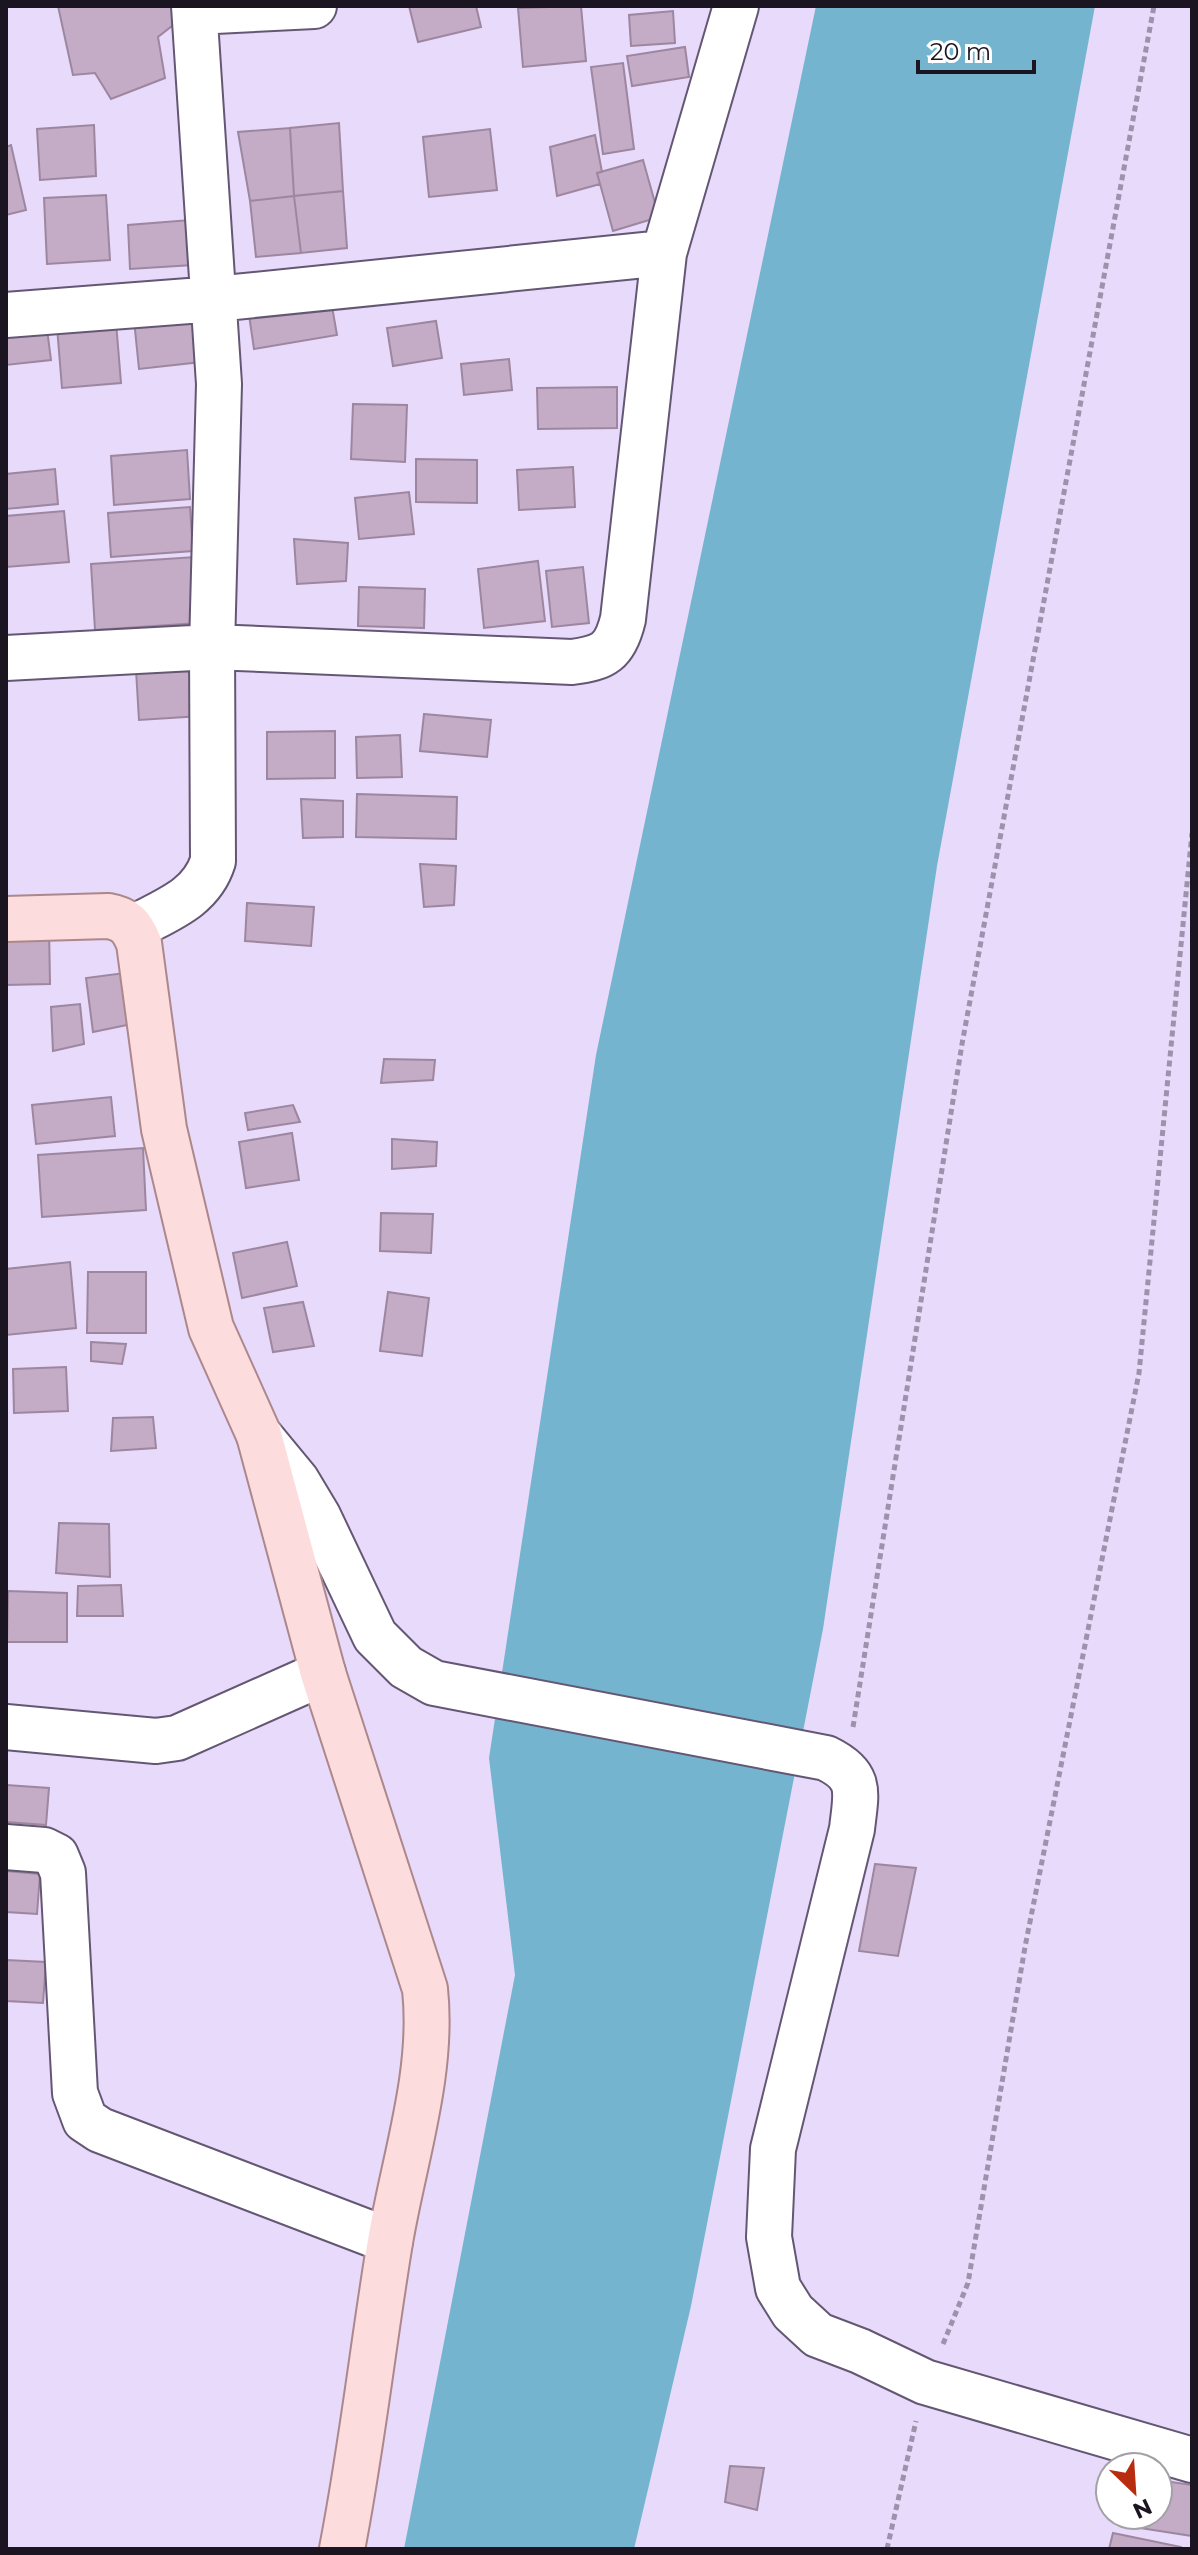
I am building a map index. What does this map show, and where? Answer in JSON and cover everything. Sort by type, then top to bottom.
[{"type":"main road","points":[[6,919],[108,916],[122,919],[133,928],[139,943],[164,1129],[211,1328],[259,1435],[323,1673],[425,1989],[429,2025],[425,2058],[390,2241],[342,2549]]},
{"type":"street","points":[[133,928],[194,895],[208,877],[213,861],[212,647],[219,384],[195,9],[314,6]]},
{"type":"street","points":[[6,658],[212,647],[572,662],[607,653],[618,639],[623,619],[664,253],[736,6]]},
{"type":"street","points":[[6,315],[215,299],[664,253]]},
{"type":"street","points":[[259,1435],[297,1481],[318,1516],[375,1636],[406,1667],[434,1683],[460,1691],[836,1763],[854,1779],[856,1794],[852,1829],[773,2149],[769,2237],[778,2288],[793,2312],[818,2335],[925,2382],[1192,2460]]},
{"type":"street","points":[[6,1727],[156,1741],[177,1738],[323,1673]]},
{"type":"street","points":[[6,1847],[44,1850],[56,1856],[63,1873],[75,2093],[85,2120],[100,2130],[390,2241]]},
{"type":"path","points":[[836,1763],[962,1044],[1154,6]]},
{"type":"path","points":[[887,2549],[925,2382],[968,2283],[1025,1947],[1139,1373],[1192,833]]},
{"type":"water","points":[[816,6],[1095,6],[937,866],[823,1629],[691,2306],[634,2549],[404,2549],[515,1975],[489,1758],[596,1055]]},
{"type":"building","points":[[58,6],[179,6],[181,19],[158,37],[165,78],[111,99],[95,73],[73,75]]},
{"type":"building","points":[[409,6],[476,6],[481,27],[418,42]]},
{"type":"building","points":[[581,6],[586,61],[523,67],[518,8]]},
{"type":"building","points":[[673,11],[675,43],[631,46],[629,15]]},
{"type":"building","points":[[685,47],[689,77],[632,86],[627,56]]},
{"type":"building","points":[[623,63],[634,149],[603,154],[591,67]]},
{"type":"building","points":[[339,123],[343,191],[294,196],[290,128]]},
{"type":"building","points":[[94,125],[96,176],[40,180],[37,129]]},
{"type":"building","points":[[290,128],[294,196],[250,201],[238,132]]},
{"type":"building","points":[[490,129],[497,190],[429,197],[423,137]]},
{"type":"building","points":[[595,135],[602,172],[597,173],[600,184],[557,196],[550,147]]},
{"type":"building","points":[[11,145],[26,210],[6,215],[6,147]]},
{"type":"building","points":[[643,160],[659,217],[613,231],[597,173]]},
{"type":"building","points":[[343,191],[347,248],[301,253],[294,196]]},
{"type":"building","points":[[106,195],[110,260],[47,264],[44,198]]},
{"type":"building","points":[[294,196],[301,253],[256,257],[250,201]]},
{"type":"building","points":[[190,220],[193,265],[130,269],[128,225]]},
{"type":"building","points":[[330,295],[337,335],[254,349],[248,308]]},
{"type":"building","points":[[205,313],[210,361],[139,369],[134,320]]},
{"type":"building","points":[[436,321],[442,358],[393,366],[387,328]]},
{"type":"building","points":[[116,322],[121,383],[62,388],[57,327]]},
{"type":"building","points":[[47,329],[51,360],[6,365],[6,334]]},
{"type":"building","points":[[509,359],[512,390],[464,395],[461,364]]},
{"type":"building","points":[[617,387],[617,428],[538,429],[537,388]]},
{"type":"building","points":[[353,404],[407,405],[405,462],[351,459]]},
{"type":"building","points":[[187,450],[190,499],[114,505],[111,456]]},
{"type":"building","points":[[416,459],[477,460],[477,503],[416,502]]},
{"type":"building","points":[[573,467],[575,507],[519,510],[517,470]]},
{"type":"building","points":[[55,469],[58,504],[6,509],[6,474]]},
{"type":"building","points":[[409,492],[414,534],[359,539],[355,498]]},
{"type":"building","points":[[190,507],[193,551],[111,557],[108,513]]},
{"type":"building","points":[[64,511],[69,562],[6,567],[6,516]]},
{"type":"building","points":[[294,539],[348,543],[346,581],[297,584]]},
{"type":"building","points":[[195,557],[199,623],[95,630],[91,564]]},
{"type":"building","points":[[538,561],[545,621],[484,628],[478,569]]},
{"type":"building","points":[[583,567],[589,623],[552,627],[546,571]]},
{"type":"building","points":[[359,587],[425,589],[424,628],[358,626]]},
{"type":"building","points":[[198,666],[201,716],[139,720],[136,670]]},
{"type":"building","points":[[424,714],[491,720],[487,757],[420,751]]},
{"type":"building","points":[[335,731],[335,778],[267,779],[267,732]]},
{"type":"building","points":[[400,735],[402,777],[357,778],[356,737]]},
{"type":"building","points":[[357,794],[457,797],[456,839],[356,837]]},
{"type":"building","points":[[301,799],[343,801],[343,837],[303,838]]},
{"type":"building","points":[[420,864],[456,866],[454,905],[424,907]]},
{"type":"building","points":[[247,903],[314,907],[311,946],[245,941]]},
{"type":"building","points":[[49,927],[50,984],[6,985],[6,928]]},
{"type":"building","points":[[124,973],[132,1024],[93,1032],[86,978]]},
{"type":"building","points":[[80,1004],[84,1044],[53,1051],[51,1007]]},
{"type":"building","points":[[384,1059],[435,1060],[433,1080],[381,1083]]},
{"type":"building","points":[[111,1097],[115,1136],[36,1144],[32,1105]]},
{"type":"building","points":[[293,1105],[300,1122],[248,1130],[245,1113]]},
{"type":"building","points":[[292,1133],[299,1180],[246,1188],[239,1142]]},
{"type":"building","points":[[392,1139],[437,1142],[436,1166],[392,1169]]},
{"type":"building","points":[[143,1148],[146,1210],[42,1217],[38,1155]]},
{"type":"building","points":[[381,1213],[433,1214],[431,1253],[380,1251]]},
{"type":"building","points":[[287,1242],[297,1286],[242,1298],[233,1253]]},
{"type":"building","points":[[70,1262],[76,1328],[6,1335],[6,1269]]},
{"type":"building","points":[[88,1272],[146,1272],[146,1333],[87,1333]]},
{"type":"building","points":[[388,1292],[429,1298],[422,1356],[380,1351]]},
{"type":"building","points":[[303,1302],[314,1346],[273,1352],[264,1308]]},
{"type":"building","points":[[91,1342],[126,1344],[122,1364],[91,1361]]},
{"type":"building","points":[[66,1367],[68,1411],[14,1413],[13,1369]]},
{"type":"building","points":[[153,1417],[156,1448],[111,1451],[113,1418]]},
{"type":"building","points":[[59,1523],[109,1524],[110,1577],[56,1573]]},
{"type":"building","points":[[121,1585],[123,1616],[77,1616],[78,1586]]},
{"type":"building","points":[[8,1591],[67,1593],[67,1642],[7,1642]]},
{"type":"building","points":[[6,1785],[49,1788],[46,1825],[6,1822]]},
{"type":"building","points":[[875,1864],[916,1868],[898,1956],[859,1951]]},
{"type":"building","points":[[6,1871],[40,1874],[37,1914],[6,1912]]},
{"type":"building","points":[[6,1960],[46,1962],[43,2003],[6,2001]]},
{"type":"building","points":[[730,2466],[764,2468],[757,2510],[725,2502]]},
{"type":"building","points":[[1174,2482],[1192,2485],[1192,2536],[1160,2531],[1174,2531]]},
{"type":"building","points":[[1113,2533],[1181,2547],[1181,2549],[1109,2549]]}]
